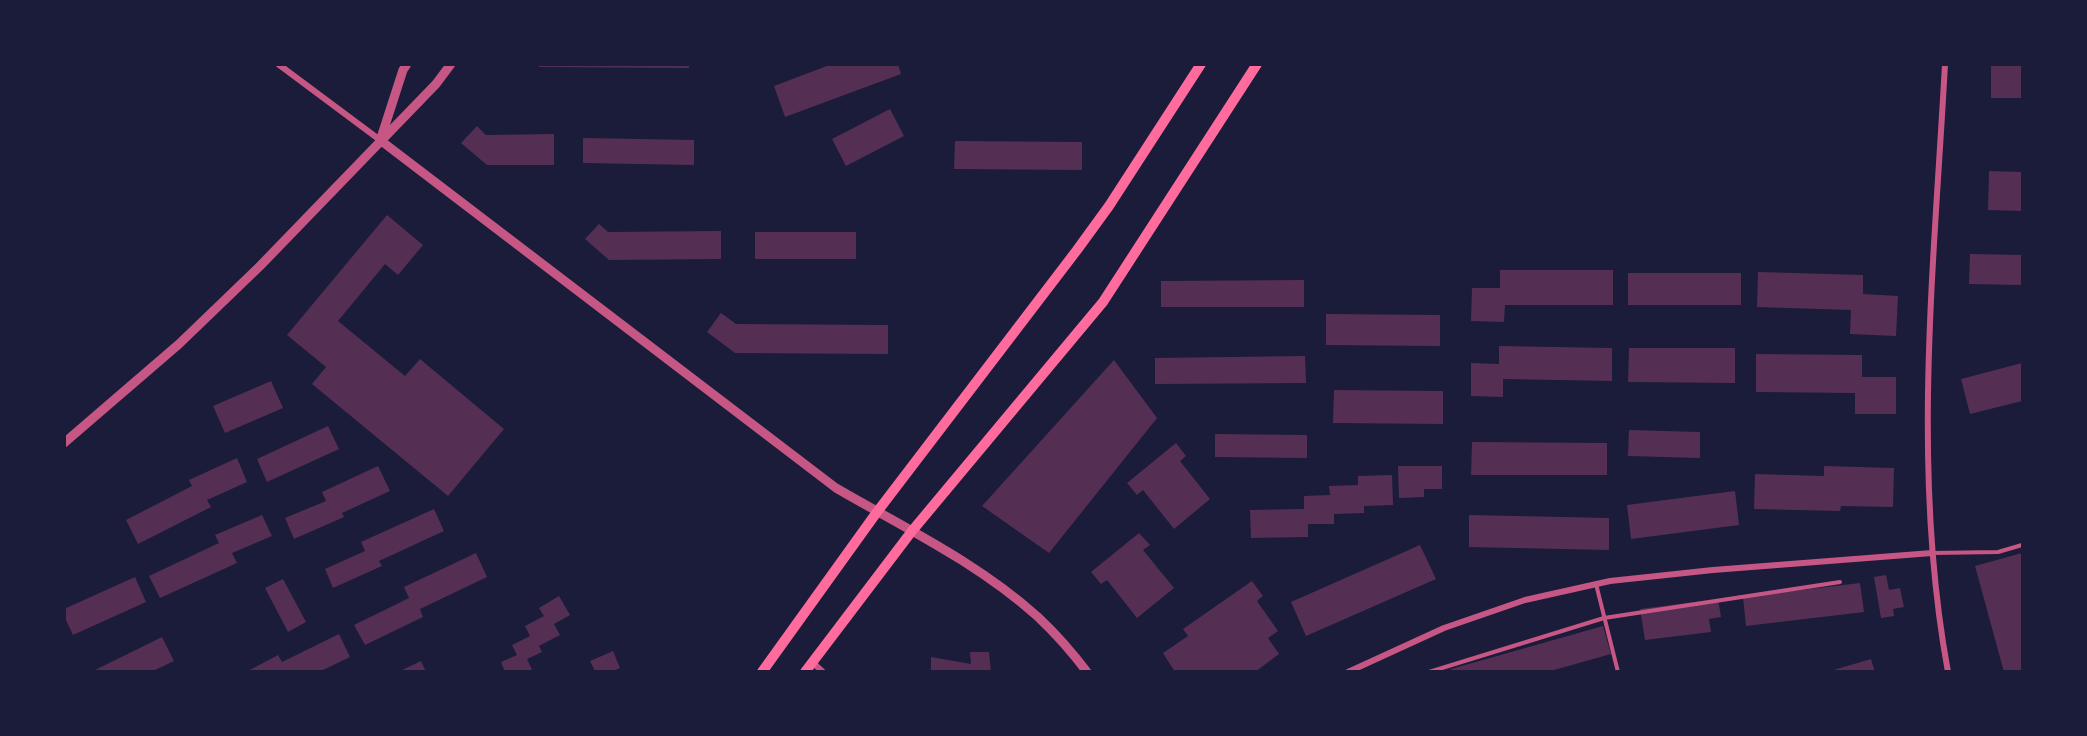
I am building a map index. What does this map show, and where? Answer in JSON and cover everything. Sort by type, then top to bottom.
[{"type":"main road","points":[[762,672],[877,512],[1096,224],[1201,64]]},
{"type":"main road","points":[[805,672],[912,531],[1103,302],[1257,64]]},
{"type":"street","points":[[278,64],[836,488],[977,571],[1018,601],[1056,636],[1088,672]]},
{"type":"street","points":[[380,140],[407,64]]},
{"type":"street","points":[[64,443],[179,344],[228,297],[436,84],[451,64]]},
{"type":"street","points":[[1945,64],[1928,394],[1928,502],[1932,553],[1948,672]]},
{"type":"street","points":[[1348,672],[1455,624],[1525,600],[1596,584],[1713,570],[1932,553]]},
{"type":"street","points":[[812,662],[823,672]]},
{"type":"lane","points":[[1932,553],[1998,552],[2022,546]]},
{"type":"lane","points":[[1429,672],[1604,618],[1840,582]]},
{"type":"lane","points":[[1596,584],[1618,672]]},
{"type":"building","points":[[539,64],[689,64],[689,68],[539,67]]},
{"type":"building","points":[[832,64],[898,64],[901,74],[785,117],[774,86]]},
{"type":"building","points":[[1991,64],[2022,64],[2022,98],[1991,98]]},
{"type":"building","points":[[890,109],[904,136],[846,166],[832,139]]},
{"type":"building","points":[[477,126],[486,135],[554,134],[554,165],[487,165],[461,143]]},
{"type":"building","points":[[583,138],[694,140],[694,165],[583,163]]},
{"type":"building","points":[[955,141],[1082,142],[1082,170],[954,169]]},
{"type":"building","points":[[1989,171],[2022,172],[2022,211],[1988,210]]},
{"type":"building","points":[[387,215],[423,245],[398,275],[385,264],[338,321],[405,376],[420,359],[504,429],[448,496],[312,384],[326,367],[287,335]]},
{"type":"building","points":[[599,224],[608,232],[721,231],[721,259],[609,260],[585,239]]},
{"type":"building","points":[[755,232],[856,232],[856,259],[755,259]]},
{"type":"building","points":[[1970,254],[2022,255],[2022,285],[1969,284]]},
{"type":"building","points":[[1500,270],[1613,270],[1613,305],[1505,305],[1504,322],[1471,321],[1472,288],[1500,288]]},
{"type":"building","points":[[1758,272],[1863,275],[1863,294],[1898,296],[1896,336],[1850,334],[1851,310],[1757,307]]},
{"type":"building","points":[[1628,273],[1741,273],[1741,305],[1628,305]]},
{"type":"building","points":[[1304,280],[1304,307],[1161,307],[1161,281]]},
{"type":"building","points":[[721,313],[736,324],[888,325],[888,354],[735,353],[707,332]]},
{"type":"building","points":[[1326,314],[1440,315],[1440,346],[1326,345]]},
{"type":"building","points":[[1499,346],[1612,348],[1612,381],[1503,379],[1503,397],[1471,396],[1471,363],[1499,364]]},
{"type":"building","points":[[1629,348],[1735,348],[1735,383],[1628,382]]},
{"type":"building","points":[[1756,354],[1862,355],[1862,377],[1896,377],[1896,414],[1855,414],[1855,393],[1756,392]]},
{"type":"building","points":[[1305,356],[1306,383],[1155,384],[1155,358]]},
{"type":"building","points":[[1114,360],[1157,418],[1049,553],[982,506]]},
{"type":"building","points":[[2022,363],[2022,401],[1970,414],[1961,379]]},
{"type":"building","points":[[271,381],[283,408],[225,433],[213,406]]},
{"type":"building","points":[[1334,390],[1443,391],[1443,424],[1333,423]]},
{"type":"building","points":[[328,426],[339,449],[267,482],[257,459]]},
{"type":"building","points":[[1629,430],[1700,432],[1700,458],[1628,456]]},
{"type":"building","points":[[1215,434],[1307,435],[1307,458],[1215,457]]},
{"type":"building","points":[[1472,442],[1607,443],[1607,475],[1471,475]]},
{"type":"building","points":[[1176,443],[1186,456],[1180,461],[1210,499],[1174,529],[1143,490],[1137,495],[1127,483]]},
{"type":"building","points":[[237,458],[247,482],[207,500],[211,507],[138,544],[126,520],[192,486],[189,480]]},
{"type":"building","points":[[378,466],[390,491],[342,513],[344,517],[294,539],[285,518],[326,501],[322,492]]},
{"type":"building","points":[[1398,466],[1442,466],[1442,489],[1424,489],[1424,497],[1399,498]]},
{"type":"building","points":[[1824,466],[1894,468],[1893,507],[1841,506],[1840,511],[1754,509],[1755,474],[1824,476]]},
{"type":"building","points":[[1392,475],[1393,505],[1364,506],[1364,513],[1334,514],[1334,524],[1308,524],[1308,537],[1251,538],[1250,510],[1304,509],[1304,496],[1330,495],[1329,486],[1358,485],[1358,476]]},
{"type":"building","points":[[1735,491],[1739,525],[1631,539],[1627,505]]},
{"type":"building","points":[[434,509],[444,531],[379,561],[382,566],[333,588],[325,569],[365,551],[361,542]]},
{"type":"building","points":[[262,515],[272,536],[232,553],[237,563],[160,598],[149,576],[219,543],[215,535]]},
{"type":"building","points":[[1469,515],[1609,518],[1609,550],[1469,547]]},
{"type":"building","points":[[1139,533],[1150,545],[1143,550],[1174,588],[1137,618],[1107,580],[1101,584],[1091,572]]},
{"type":"building","points":[[1420,545],[1436,579],[1306,636],[1291,602]]},
{"type":"building","points":[[476,553],[487,577],[420,609],[423,617],[365,645],[354,625],[409,598],[404,587]]},
{"type":"building","points":[[2022,553],[2022,672],[2004,672],[1975,566]]},
{"type":"building","points":[[1886,575],[1889,590],[1900,588],[1904,607],[1893,609],[1894,616],[1881,618],[1874,577]]},
{"type":"building","points":[[135,577],[146,602],[73,635],[64,616],[64,609]]},
{"type":"building","points":[[283,579],[306,622],[288,632],[265,588]]},
{"type":"building","points":[[1252,581],[1263,596],[1257,601],[1278,631],[1268,638],[1279,654],[1255,672],[1175,672],[1163,653],[1188,636],[1183,629]]},
{"type":"building","points":[[1860,583],[1864,612],[1746,626],[1743,597]]},
{"type":"building","points":[[559,596],[570,615],[554,624],[560,635],[539,646],[542,652],[527,659],[533,672],[505,672],[501,662],[517,655],[512,645],[530,636],[525,626],[544,616],[539,608]]},
{"type":"building","points":[[1718,599],[1721,617],[1709,619],[1711,632],[1645,640],[1640,609]]},
{"type":"building","points":[[1603,626],[1611,654],[1547,672],[1451,672],[1451,669]]},
{"type":"building","points":[[339,634],[350,657],[319,672],[246,672],[278,655],[282,662]]},
{"type":"building","points":[[162,637],[174,661],[151,672],[91,672]]},
{"type":"building","points":[[613,651],[620,668],[613,671],[595,671],[590,661]]},
{"type":"building","points":[[970,652],[989,652],[991,672],[931,672],[931,657],[971,664]]},
{"type":"building","points":[[1871,659],[1875,672],[1830,671]]},
{"type":"building","points":[[421,661],[426,672],[398,672]]}]
